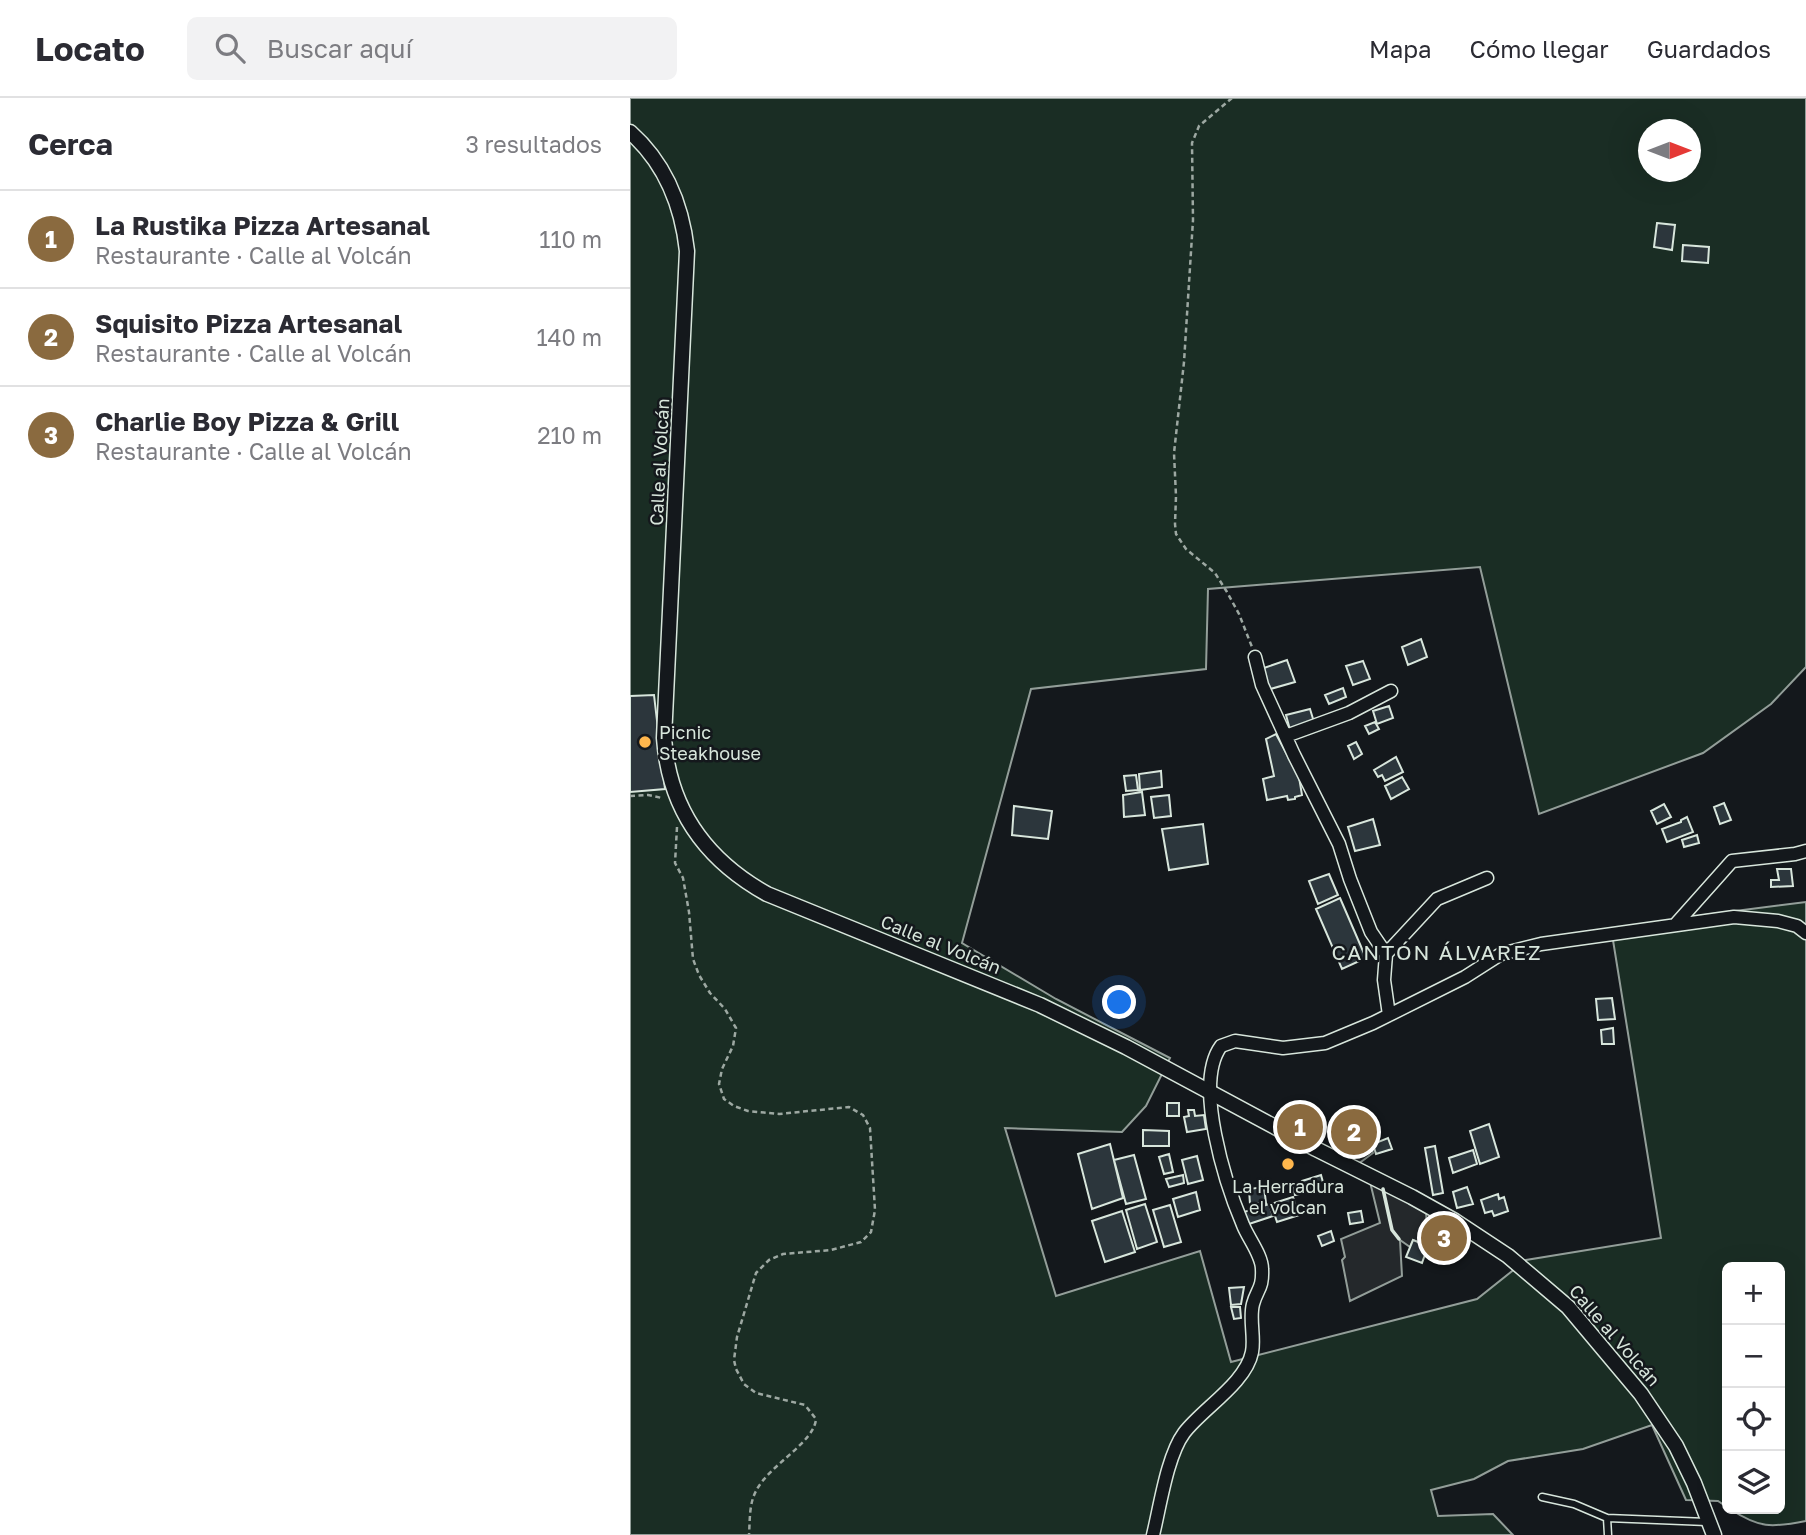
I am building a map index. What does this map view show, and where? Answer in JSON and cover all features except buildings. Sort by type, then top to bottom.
[{"type":"street","name":"Calle al Volcán","points":[[630,132],[653,157],[670,187],[679,211],[687,251],[664,730],[666,755],[678,802],[716,858],[740,878],[767,894],[1040,1005],[1126,1047],[1375,1182],[1455,1220],[1508,1256],[1568,1307],[1616,1362],[1664,1427],[1685,1465],[1712,1528]]},
{"type":"street","points":[[1255,657],[1262,685],[1339,844],[1371,932],[1386,954],[1384,980],[1389,1015]]},
{"type":"street","points":[[1286,736],[1349,713],[1391,691]]},
{"type":"street","points":[[1675,925],[1732,861],[1806,851]]},
{"type":"street","points":[[1386,954],[1437,900],[1487,878]]},
{"type":"street","points":[[1153,1535],[1170,1464],[1183,1434],[1235,1382],[1252,1354],[1253,1304],[1262,1287],[1263,1265],[1248,1238],[1227,1188],[1219,1152],[1210,1092],[1212,1062],[1225,1044],[1244,1041],[1283,1048],[1325,1043],[1465,977],[1501,954],[1541,944],[1746,916],[1797,926],[1806,933]]},
{"type":"lane","points":[[1542,1497],[1574,1504],[1607,1518],[1712,1528]]},
{"type":"lane","points":[[1607,1518],[1608,1535]]},
{"type":"path","points":[[1232,98],[1199,126],[1192,143],[1193,220],[1183,373],[1174,453],[1177,496],[1175,524],[1186,550],[1215,573],[1227,592],[1239,614],[1255,657]]},
{"type":"path","points":[[630,796],[648,795],[678,802],[675,863],[682,878],[690,912],[693,959],[704,984],[725,1009],[736,1028],[733,1046],[722,1069],[719,1084],[724,1099],[748,1111],[779,1114],[849,1107],[863,1115],[870,1128],[875,1210],[871,1232],[861,1242],[831,1250],[783,1254],[769,1259],[756,1273],[737,1337],[734,1360],[736,1369],[744,1384],[756,1393],[805,1405],[816,1419],[815,1427],[807,1439],[768,1472],[755,1492],[750,1506],[749,1535]]},
{"type":"green space","points":[[630,98],[1806,98],[1806,667],[1771,704],[1703,753],[1539,814],[1480,567],[1208,589],[1206,669],[1031,689],[962,943],[1056,999],[1170,1058],[1146,1106],[1122,1132],[1005,1128],[1056,1296],[1200,1251],[1231,1362],[1477,1299],[1526,1260],[1661,1238],[1612,934],[1704,915],[1806,902],[1806,1521],[1766,1525],[1739,1514],[1785,1514],[1785,1262],[1722,1262],[1722,1504],[1718,1501],[1686,1500],[1652,1425],[1583,1449],[1508,1461],[1474,1479],[1431,1490],[1438,1516],[1493,1514],[1513,1535],[630,1535]]},
{"type":"shaded area","points":[[1368,1138],[1373,1153],[1354,1167],[1336,1158],[1341,1153],[1352,1150],[1350,1147]]},
{"type":"shaded area","points":[[1370,1182],[1426,1211],[1428,1246],[1413,1240],[1410,1247],[1400,1240],[1402,1276],[1350,1301],[1341,1239],[1380,1223]]},
{"type":"wall","points":[[1383,1189],[1392,1230],[1399,1239]]},
{"type":"place","name":"Picnic Steakhouse","points":[[645,742]]},
{"type":"place","name":"La Rustika Pizza Artesanal","points":[[1300,1127]]},
{"type":"place","name":"Squisito Pizza Artesanal","points":[[1354,1132]]},
{"type":"place","name":"La Herradura el volcan","points":[[1288,1164]]},
{"type":"place","name":"Charlie Boy Pizza & Grill","points":[[1444,1238]]},
{"type":"district","name":"CANTÓN ÁLVAREZ","points":[[1437,952]]}]
